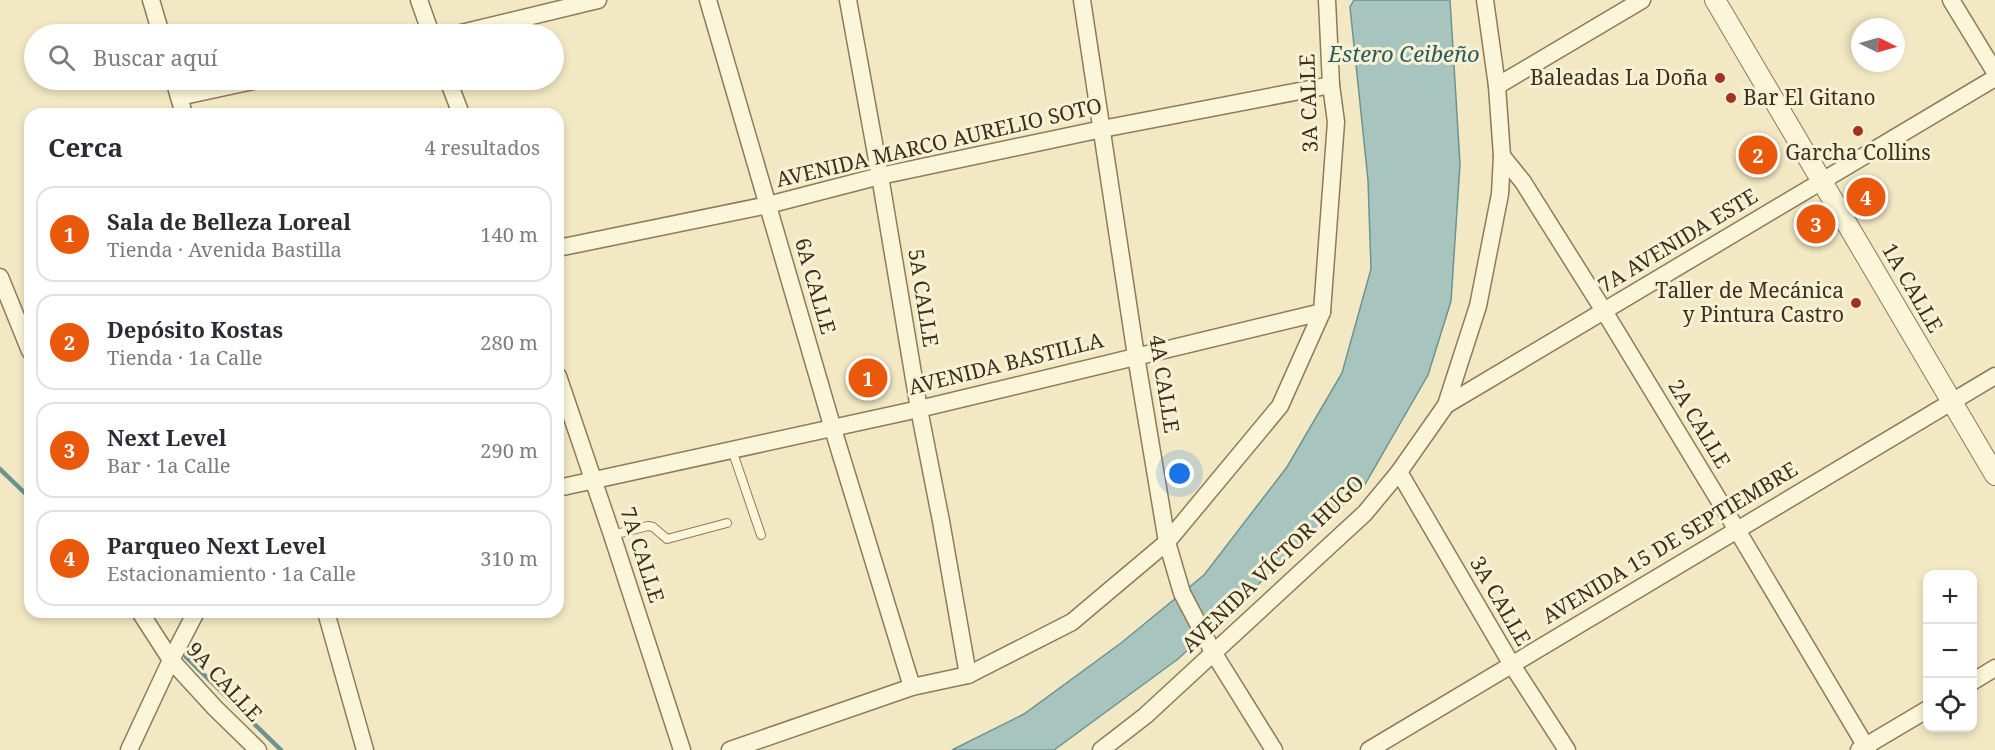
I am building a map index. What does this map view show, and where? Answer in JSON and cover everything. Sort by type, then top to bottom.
[{"type":"street","points":[[151,0],[158,24]]},
{"type":"street","points":[[419,0],[427,24]]},
{"type":"street","points":[[498,24],[598,0]]},
{"type":"street","name":"6A CALLE","points":[[708,0],[833,429],[912,687]]},
{"type":"street","name":"5A CALLE","points":[[848,0],[880,176],[918,409],[941,521],[968,675]]},
{"type":"street","name":"4A CALLE","points":[[1082,0],[1136,356],[1167,542],[1182,593],[1213,652],[1274,750]]},
{"type":"street","name":"3A CALLE","points":[[730,750],[912,687],[968,675],[1072,622],[1167,542],[1280,406],[1322,312],[1336,122],[1331,85],[1327,0]]},
{"type":"street","name":"AVENIDA VÍCTOR HUGO","points":[[1101,750],[1145,716],[1365,513],[1399,472],[1446,405],[1478,306],[1500,194],[1502,156],[1497,86],[1485,0]]},
{"type":"street","points":[[1497,86],[1642,0]]},
{"type":"street","name":"1A CALLE","points":[[1716,0],[1995,475]]},
{"type":"street","points":[[1951,0],[1995,72]]},
{"type":"street","name":"7A AVENIDA ESTE","points":[[1446,405],[1995,78]]},
{"type":"street","name":"AVENIDA MARCO AURELIO SOTO","points":[[564,247],[768,205],[880,176],[1102,129],[1331,85]]},
{"type":"street","points":[[177,90],[182,108]]},
{"type":"street","points":[[179,97],[211,90]]},
{"type":"street","points":[[452,90],[459,108]]},
{"type":"street","name":"2A CALLE","points":[[1502,156],[1523,182],[1604,312],[1737,530],[1864,749]]},
{"type":"street","points":[[0,277],[24,336]]},
{"type":"street","name":"AVENIDA BASTILLA","points":[[564,487],[833,429],[1322,312]]},
{"type":"street","name":"AVENIDA 15 DE SEPTIEMBRE","points":[[1369,750],[1995,376]]},
{"type":"street","name":"7A CALLE","points":[[564,393],[682,750]]},
{"type":"street","name":"3A CALLE","points":[[1399,472],[1512,664],[1567,750]]},
{"type":"street","name":"9A CALLE","points":[[144,618],[171,660],[214,708],[258,750]]},
{"type":"street","points":[[129,750],[193,618]]},
{"type":"street","points":[[328,618],[365,750]]},
{"type":"street","points":[[1977,679],[1995,668]]},
{"type":"street","points":[[1864,749],[1923,712]]},
{"type":"lane","points":[[732,450],[761,535]]},
{"type":"lane","points":[[612,534],[648,526],[653,527],[667,539],[727,524]]},
{"type":"water","name":"Estero Ceibeño","points":[[1354,0],[1450,0],[1460,164],[1451,301],[1428,375],[1364,486],[1178,659],[1054,750],[952,750],[1024,714],[1121,643],[1204,575],[1287,467],[1342,373],[1371,269],[1368,180],[1350,7]]},
{"type":"waterway","points":[[0,469],[24,492]]},
{"type":"waterway","points":[[186,657],[281,750]]},
{"type":"place","name":"Baleadas La Doña","points":[[1720,78]]},
{"type":"place","name":"Bar El Gitano","points":[[1731,98]]},
{"type":"place","name":"Garcha Collins","points":[[1858,131]]},
{"type":"place","name":"Depósito Kostas","points":[[1758,155]]},
{"type":"place","name":"Parqueo Next Level","points":[[1866,197]]},
{"type":"place","name":"Next Level","points":[[1816,224]]},
{"type":"place","name":"Taller de Mecánica y Pintura Castro","points":[[1856,303]]},
{"type":"place","name":"Sala de Belleza Loreal","points":[[868,378]]}]
